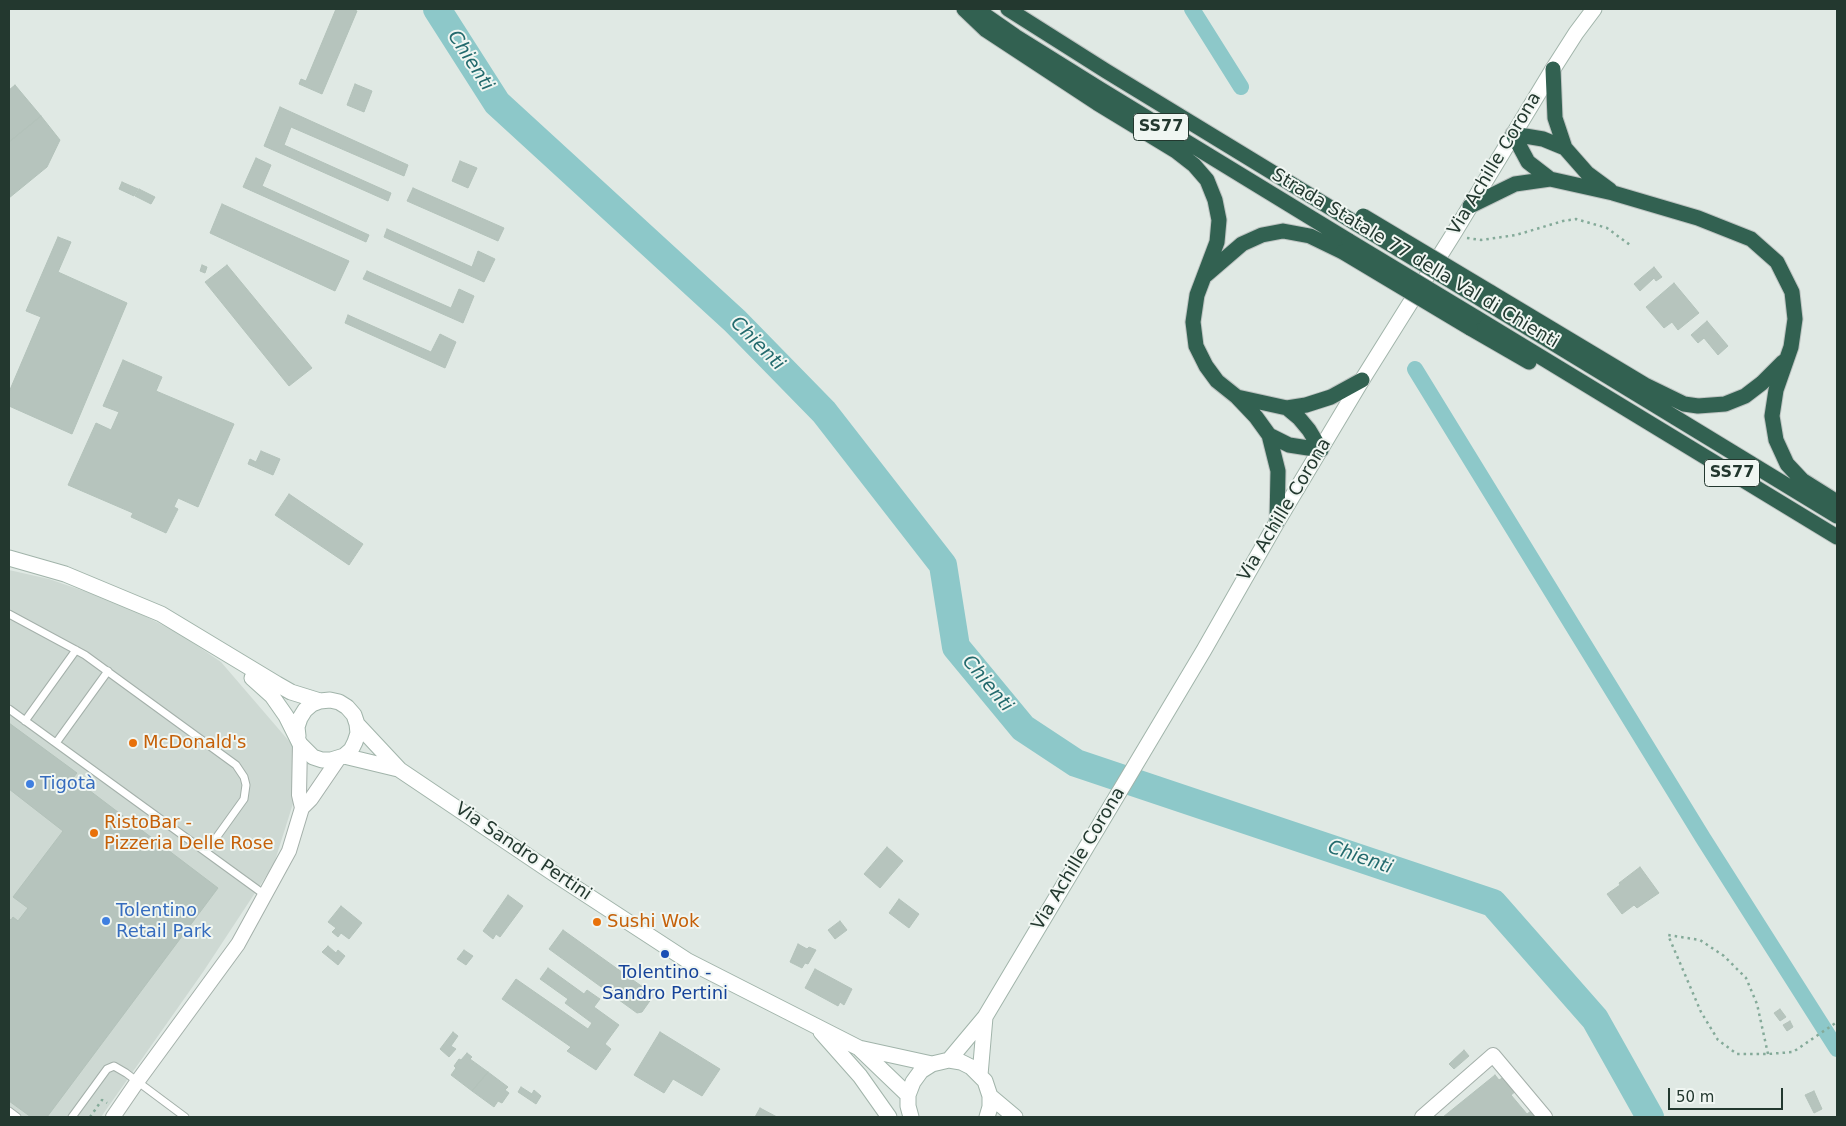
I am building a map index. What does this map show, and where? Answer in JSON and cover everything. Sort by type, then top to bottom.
[{"type":"highway","points":[[964,9],[986,30],[1176,151],[1194,165],[1207,180],[1215,200],[1219,220],[1217,242],[1197,295],[1193,322],[1196,346],[1206,366],[1217,381],[1238,397],[1269,435],[1278,471],[1277,522]]},
{"type":"highway","name":"Strada Statale 77 della Val di Chienti","points":[[976,9],[1015,36],[1346,247],[1472,323],[1627,409],[1837,537]]},
{"type":"highway","name":"Strada Statale 77 della Val di Chienti","points":[[1008,9],[1281,179],[1360,220],[1487,297],[1837,516]]},
{"type":"highway","points":[[1553,69],[1555,118],[1565,148],[1587,173],[1613,192]]},
{"type":"highway","points":[[1513,134],[1543,140],[1565,148]]},
{"type":"highway","points":[[1513,134],[1528,162],[1550,179]]},
{"type":"highway","points":[[1470,206],[1515,184],[1550,179],[1613,192],[1698,218],[1751,239],[1777,262],[1792,292],[1795,319],[1791,347],[1776,390],[1772,416],[1776,440],[1787,464],[1802,480],[1837,502]]},
{"type":"highway","points":[[1205,276],[1242,244],[1262,235],[1283,231],[1310,236],[1346,247]]},
{"type":"highway","points":[[1487,297],[1645,385],[1684,404],[1698,406],[1724,404],[1745,396],[1762,383],[1786,359]]},
{"type":"highway","points":[[1238,397],[1287,408],[1318,402],[1362,380]]},
{"type":"highway","points":[[1287,408],[1304,424],[1321,450]]},
{"type":"highway","points":[[1269,435],[1289,445],[1321,450]]},
{"type":"main road","name":"Via Achille Corona","points":[[949,1060],[985,1017],[1204,650],[1277,522],[1362,380],[1553,69],[1594,9]]},
{"type":"main road","name":"Via Sandro Pertini","points":[[9,558],[64,574],[161,614],[230,658],[291,692],[309,696],[320,701],[330,700],[339,702],[347,707],[354,715],[357,724],[400,770],[688,961],[859,1048],[932,1064]]},
{"type":"main road","name":"Via Sandro Pertini","points":[[230,658],[272,696],[306,751],[313,757],[322,760],[342,757],[400,770]]},
{"type":"main road","points":[[299,740],[297,727],[304,710],[320,701]]},
{"type":"main road","points":[[342,757],[351,750],[355,742],[358,733],[357,724]]},
{"type":"main road","name":"Via Achille Corona","points":[[980,1075],[985,1017]]},
{"type":"main road","points":[[815,1026],[860,1076],[889,1117]]},
{"type":"main road","name":"Via Sandro Pertini","points":[[859,1048],[908,1095]]},
{"type":"main road","points":[[911,1117],[908,1095],[913,1082],[921,1072],[932,1064],[949,1060],[961,1062],[971,1067],[985,1081],[990,1096],[990,1107],[987,1117]]},
{"type":"main road","points":[[990,1096],[1015,1117]]},
{"type":"street","points":[[299,740],[299,795],[302,808]]},
{"type":"street","points":[[113,1117],[136,1082],[238,944],[266,896],[289,850],[302,808],[311,799],[342,757]]},
{"type":"street","points":[[1422,1117],[1493,1055],[1545,1117]]},
{"type":"lane","points":[[9,614],[76,650],[108,671],[236,765],[241,771],[246,785],[244,799],[206,852]]},
{"type":"lane","points":[[25,721],[76,650]]},
{"type":"lane","points":[[56,743],[108,671]]},
{"type":"lane","points":[[9,709],[266,896]]},
{"type":"lane","points":[[72,1117],[107,1068],[114,1066],[185,1117]]},
{"type":"lane","points":[[9,1111],[17,1117]]},
{"type":"path","points":[[1454,233],[1467,238],[1481,240],[1516,235],[1576,219],[1607,228],[1630,245]]},
{"type":"path","points":[[1768,1054],[1757,1004],[1746,978],[1724,956],[1700,940],[1668,935],[1701,1012],[1718,1040],[1738,1054],[1768,1054],[1793,1052],[1837,1022]]},
{"type":"shaded area","points":[[9,570],[49,579],[119,603],[180,634],[221,662],[301,755],[295,797],[274,864],[203,972],[101,1117],[9,1117]]},
{"type":"building","points":[[336,9],[352,9],[357,11],[322,94],[299,84],[301,79],[306,81]]},
{"type":"building","points":[[355,84],[372,91],[364,112],[347,105]]},
{"type":"building","points":[[15,85],[41,116],[9,142],[9,90]]},
{"type":"building","points":[[280,107],[408,165],[404,176],[291,127],[284,145],[391,193],[388,201],[264,146]]},
{"type":"building","points":[[41,116],[60,140],[47,167],[9,198],[9,142]]},
{"type":"building","points":[[256,158],[271,165],[262,186],[369,235],[366,242],[243,187]]},
{"type":"building","points":[[460,161],[477,168],[468,188],[452,181]]},
{"type":"building","points":[[122,182],[138,189],[134,196],[119,189]]},
{"type":"building","points":[[413,188],[504,228],[498,241],[407,201]]},
{"type":"building","points":[[139,189],[155,197],[151,204],[135,196]]},
{"type":"building","points":[[222,204],[349,261],[335,291],[210,233]]},
{"type":"building","points":[[387,229],[472,267],[478,251],[495,259],[484,282],[384,237]]},
{"type":"building","points":[[58,237],[71,242],[58,272],[127,303],[72,434],[9,406],[9,392],[41,317],[26,311]]},
{"type":"building","points":[[202,265],[207,267],[205,273],[200,271]]},
{"type":"building","points":[[227,265],[312,368],[289,386],[205,282]]},
{"type":"building","points":[[1654,267],[1662,277],[1656,281],[1654,278],[1640,291],[1634,284]]},
{"type":"building","points":[[367,271],[451,308],[459,289],[474,296],[463,323],[363,279]]},
{"type":"building","points":[[1674,283],[1699,313],[1678,330],[1672,322],[1664,328],[1646,307]]},
{"type":"building","points":[[348,315],[431,352],[440,334],[456,342],[445,368],[345,323]]},
{"type":"building","points":[[1707,321],[1728,346],[1718,355],[1704,338],[1698,343],[1691,335]]},
{"type":"building","points":[[123,360],[162,377],[156,391],[234,424],[198,507],[178,498],[174,507],[178,509],[166,533],[131,517],[133,513],[68,485],[96,423],[111,430],[119,412],[103,406]]},
{"type":"building","points":[[261,451],[280,459],[273,475],[248,464],[250,459],[256,462]]},
{"type":"building","points":[[289,494],[363,544],[349,565],[275,515]]},
{"type":"building","name":"Tolentino Retail Park","points":[[9,723],[77,773],[73,778],[218,888],[47,1117],[31,1117],[9,1101],[9,918],[11,920],[13,917],[18,921],[28,908],[13,897],[63,831],[9,789]]},
{"type":"building","points":[[887,847],[903,861],[880,888],[864,874]]},
{"type":"building","points":[[1640,867],[1659,893],[1637,908],[1634,905],[1622,914],[1607,894]]},
{"type":"building","points":[[508,895],[523,906],[500,937],[496,934],[493,939],[483,931]]},
{"type":"building","points":[[899,899],[919,914],[909,928],[889,913]]},
{"type":"building","points":[[341,906],[362,923],[349,939],[341,933],[338,937],[332,932],[336,928],[328,922]]},
{"type":"building","points":[[840,921],[847,930],[835,939],[828,930]]},
{"type":"building","points":[[563,930],[654,995],[642,1012],[637,1013],[549,949]]},
{"type":"building","points":[[798,944],[807,949],[809,947],[816,950],[808,964],[805,963],[802,968],[790,962]]},
{"type":"building","points":[[328,946],[336,953],[338,950],[345,956],[338,965],[322,952]]},
{"type":"building","points":[[464,950],[473,956],[466,965],[457,959]]},
{"type":"building","points":[[548,968],[584,994],[587,990],[600,999],[594,1007],[619,1025],[605,1044],[611,1049],[596,1070],[567,1051],[571,1047],[502,999],[516,979],[588,1029],[592,1023],[565,1003],[568,999],[540,979]]},
{"type":"building","points":[[815,969],[852,989],[844,1005],[840,1002],[838,1006],[805,988]]},
{"type":"building","points":[[1780,1009],[1786,1017],[1780,1021],[1774,1013]]},
{"type":"building","points":[[1790,1021],[1793,1027],[1787,1031],[1783,1025]]},
{"type":"building","points":[[453,1032],[458,1036],[451,1046],[456,1049],[449,1057],[440,1049]]},
{"type":"building","points":[[660,1032],[720,1069],[702,1096],[673,1079],[664,1093],[634,1075]]},
{"type":"building","points":[[1464,1050],[1469,1056],[1454,1069],[1449,1064]]},
{"type":"building","points":[[467,1053],[472,1057],[470,1059],[488,1072],[472,1091],[451,1075],[459,1059],[461,1060]]},
{"type":"building","points":[[488,1072],[508,1087],[505,1090],[509,1093],[502,1103],[498,1101],[494,1107],[472,1091]]},
{"type":"building","points":[[1495,1075],[1499,1080],[1504,1077],[1516,1091],[1511,1095],[1527,1114],[1531,1111],[1536,1117],[1443,1117]]},
{"type":"building","points":[[521,1087],[532,1094],[534,1090],[541,1096],[536,1104],[518,1092]]},
{"type":"building","points":[[1814,1091],[1822,1109],[1814,1113],[1805,1095]]},
{"type":"building","points":[[760,1108],[777,1117],[755,1117]]},
{"type":"waterway","name":"Chienti","points":[[437,9],[497,103],[735,321],[824,412],[943,565],[956,647],[1023,728],[1076,763],[1493,903],[1595,1019],[1650,1117]]},
{"type":"waterway","points":[[1192,9],[1241,87]]},
{"type":"waterway","points":[[1415,369],[1703,838],[1837,1049]]},
{"type":"place","name":"McDonald's","points":[[133,743]]},
{"type":"place","name":"Tigotà","points":[[30,784]]},
{"type":"place","name":"RistoBar - Pizzeria Delle Rose","points":[[94,833]]},
{"type":"place","name":"Tolentino Retail Park","points":[[106,921]]},
{"type":"place","name":"Sushi Wok","points":[[597,922]]},
{"type":"place","name":"Tolentino - Sandro Pertini","points":[[665,954]]}]
